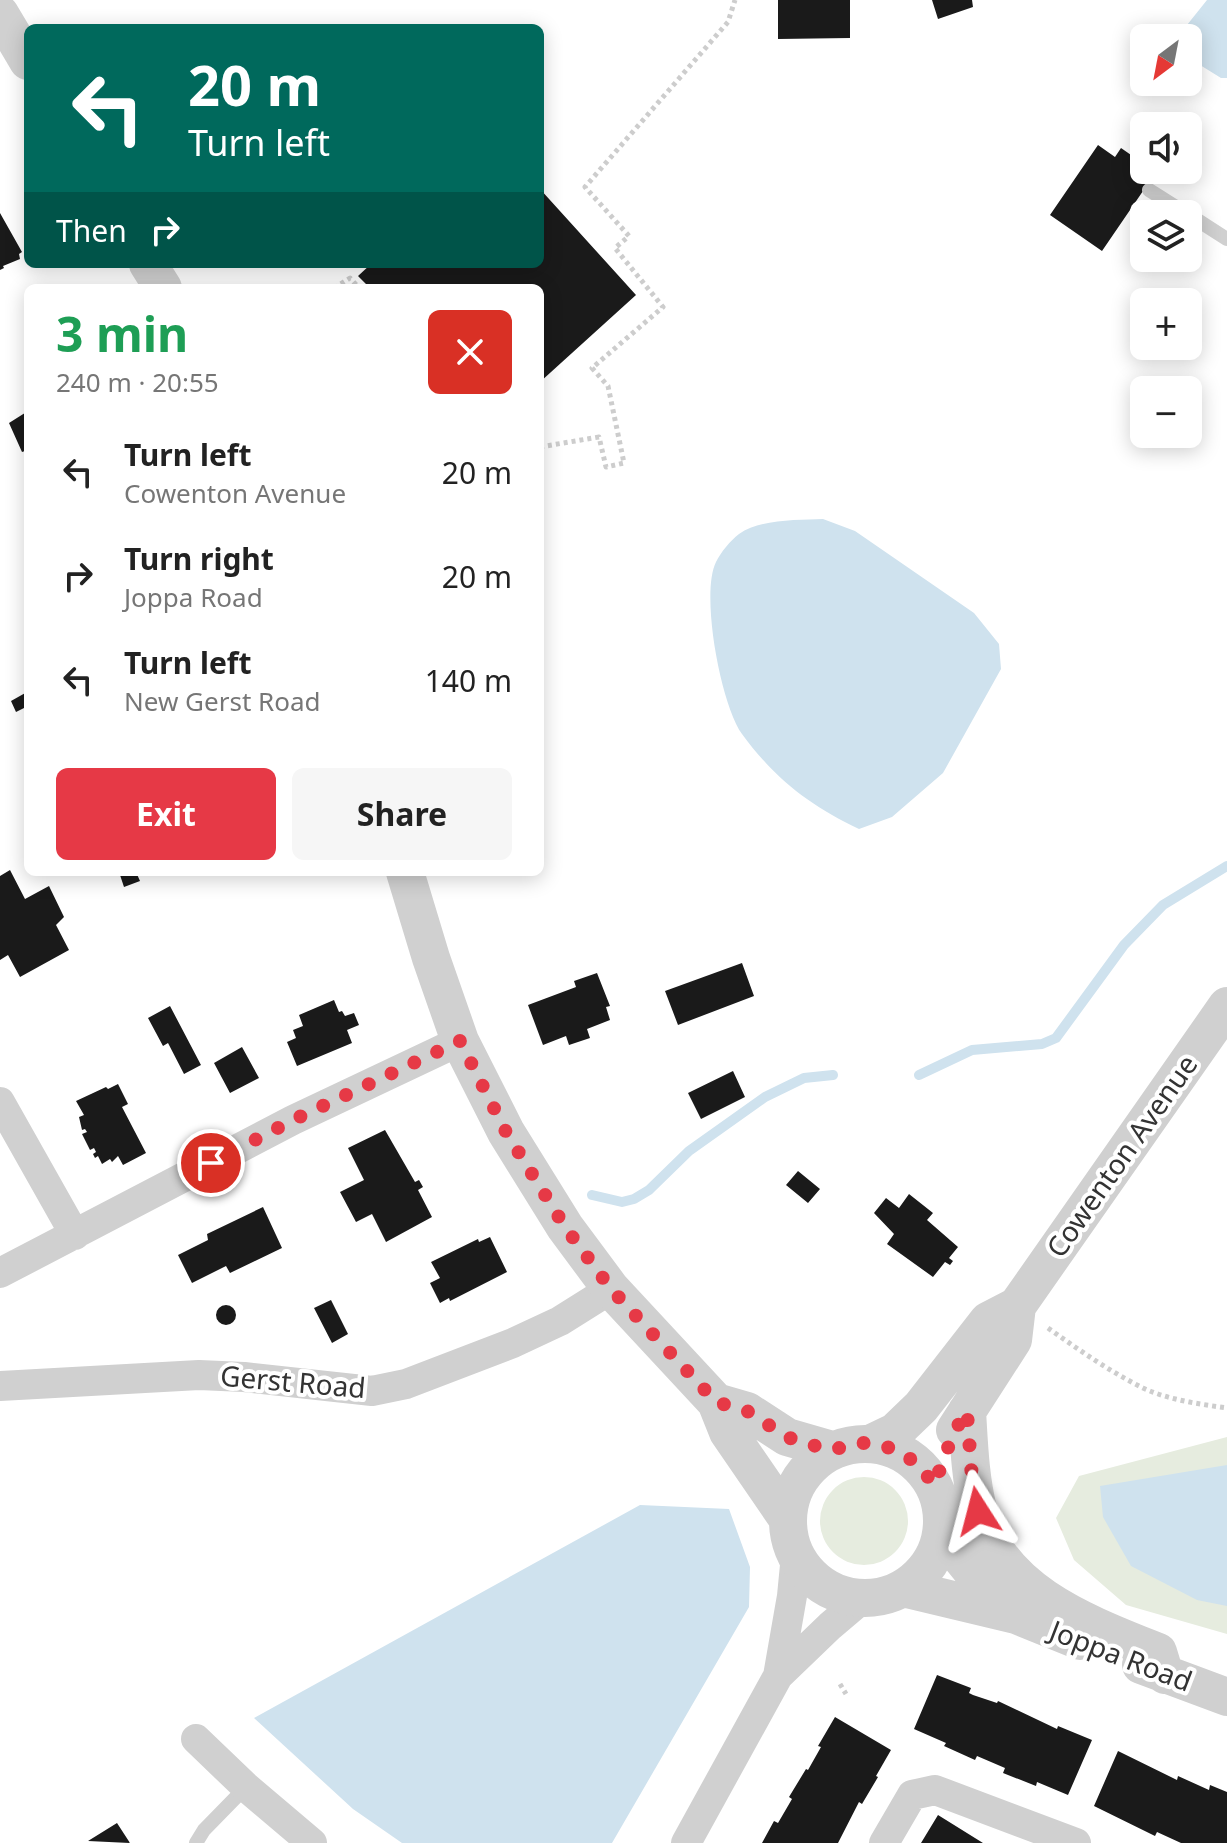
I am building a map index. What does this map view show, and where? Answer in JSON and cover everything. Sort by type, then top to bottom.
[{"type":"street","points":[[0,14],[24,54]]},
{"type":"street","name":"Joppa Road","points":[[406,876],[460,1041],[506,1132],[565,1227],[611,1289],[716,1402],[728,1432],[787,1518],[789,1537],[796,1555],[808,1572],[823,1586],[842,1595],[863,1598],[884,1596],[903,1588],[1016,1615],[1227,1697]]},
{"type":"street","name":"Cowenton Avenue","points":[[872,1443],[895,1432],[921,1407],[988,1321],[1017,1306],[1227,1006]]},
{"type":"street","points":[[0,1273],[293,1120],[460,1041]]},
{"type":"street","points":[[0,1102],[75,1235]]},
{"type":"street","name":"Gerst Road","points":[[0,1386],[199,1375],[372,1391],[406,1384],[513,1343],[560,1321],[611,1289]]},
{"type":"street","name":"Cowenton Avenue","points":[[934,1485],[954,1432],[1013,1340],[1017,1306]]},
{"type":"street","name":"Joppa Road","points":[[716,1402],[747,1411],[787,1437],[832,1450],[858,1443],[872,1443]]},
{"type":"street","points":[[967,1411],[972,1479],[978,1511],[989,1539],[1004,1562],[1025,1583],[1061,1609],[1158,1652],[1165,1675]]},
{"type":"street","points":[[872,1443],[897,1450],[919,1465],[934,1485],[942,1509],[942,1534],[934,1556],[921,1575],[903,1588]]},
{"type":"street","points":[[787,1518],[791,1497],[800,1478],[814,1462],[832,1450]]},
{"type":"street","name":"Joppa Road","points":[[942,1534],[988,1591],[1016,1615]]},
{"type":"street","points":[[778,1676],[796,1555]]},
{"type":"street","points":[[686,1843],[778,1676],[863,1598]]},
{"type":"street","points":[[196,1739],[312,1843]]},
{"type":"street","points":[[884,1843],[912,1795],[935,1790],[1076,1843]]},
{"type":"lane","points":[[1149,190],[1165,200]]},
{"type":"lane","points":[[1202,223],[1227,239]]},
{"type":"lane","points":[[196,1843],[204,1830],[246,1787]]},
{"type":"path","points":[[544,446],[599,437],[606,467],[624,463],[608,386],[592,368],[663,307],[615,248],[629,236],[585,187],[728,22],[735,0]]},
{"type":"path","points":[[1017,1306],[1093,1360],[1145,1389],[1181,1401],[1227,1408]]},
{"type":"path","points":[[840,1684],[846,1694]]},
{"type":"shaded area","points":[[1227,1437],[1227,1634],[1126,1605],[1074,1560],[1056,1518],[1079,1476]]},
{"type":"shaded area","points":[[855,1477],[873,1477],[889,1484],[901,1496],[908,1512],[908,1530],[901,1546],[889,1558],[873,1565],[855,1565],[839,1558],[827,1546],[820,1530],[820,1512],[827,1496],[839,1484]]},
{"type":"water","points":[[1207,0],[1227,0],[1227,78],[1221,78],[1202,66],[1202,24],[1188,24]]},
{"type":"water","points":[[823,519],[855,531],[974,613],[999,644],[1001,669],[943,773],[892,817],[859,829],[794,789],[754,750],[734,720],[715,649],[710,598],[712,577],[716,562],[726,547],[757,525]]},
{"type":"water","points":[[1227,1465],[1227,1606],[1197,1600],[1131,1566],[1103,1517],[1100,1486]]},
{"type":"water","points":[[640,1505],[729,1509],[750,1567],[749,1607],[612,1843],[402,1843],[353,1809],[254,1718]]},
{"type":"building","points":[[778,0],[850,0],[850,38],[778,39]]},
{"type":"building","points":[[932,0],[972,0],[973,7],[938,19]]},
{"type":"building","points":[[1098,145],[1115,157],[1121,148],[1130,154],[1130,184],[1148,184],[1137,200],[1130,200],[1130,210],[1102,251],[1050,215]]},
{"type":"building","points":[[544,193],[636,295],[544,378],[544,284],[366,284],[358,276],[367,268],[544,268]]},
{"type":"building","points":[[0,213],[22,252],[20,259],[0,270]]},
{"type":"building","points":[[24,414],[24,451],[22,452],[9,423]]},
{"type":"building","points":[[24,694],[24,708],[16,712],[11,701]]},
{"type":"building","points":[[10,870],[25,899],[49,886],[64,917],[56,925],[69,950],[20,977],[8,955],[0,960],[0,876]]},
{"type":"building","points":[[120,876],[138,876],[140,881],[124,887]]},
{"type":"building","points":[[742,963],[754,996],[678,1025],[665,991]]},
{"type":"building","points":[[597,973],[610,1006],[606,1007],[610,1020],[587,1029],[590,1038],[569,1045],[566,1036],[543,1045],[528,1005],[576,987],[574,981]]},
{"type":"building","points":[[334,1000],[339,1012],[342,1011],[345,1016],[354,1013],[359,1025],[347,1030],[352,1043],[297,1066],[287,1042],[296,1038],[293,1030],[303,1026],[299,1015]]},
{"type":"building","points":[[170,1006],[201,1065],[184,1074],[168,1043],[163,1046],[148,1018]]},
{"type":"building","points":[[242,1047],[259,1078],[230,1093],[214,1063]]},
{"type":"building","points":[[733,1071],[745,1097],[701,1119],[688,1093]]},
{"type":"building","points":[[118,1084],[128,1104],[122,1107],[146,1153],[123,1165],[118,1156],[112,1162],[110,1159],[102,1164],[98,1156],[95,1158],[94,1148],[90,1150],[82,1134],[87,1132],[82,1130],[79,1117],[84,1115],[76,1101]]},
{"type":"building","points":[[385,1130],[415,1182],[419,1180],[423,1187],[418,1190],[432,1217],[386,1242],[372,1214],[356,1222],[340,1192],[364,1180],[348,1148]]},
{"type":"building","points":[[798,1171],[820,1189],[808,1203],[786,1185]]},
{"type":"building","points":[[909,1194],[933,1213],[927,1220],[958,1247],[949,1258],[953,1261],[950,1265],[945,1262],[933,1277],[887,1244],[894,1234],[874,1213],[886,1198],[899,1208]]},
{"type":"building","points":[[263,1207],[282,1248],[230,1273],[226,1266],[192,1283],[178,1255],[208,1240],[207,1234]]},
{"type":"building","points":[[490,1237],[507,1272],[440,1303],[430,1283],[440,1278],[431,1262],[478,1239],[479,1242]]},
{"type":"building","points":[[331,1300],[348,1334],[332,1343],[314,1308]]},
{"type":"building","points":[[226,1305],[233,1308],[236,1315],[233,1322],[226,1325],[219,1322],[216,1315],[219,1308]]},
{"type":"building","points":[[937,1675],[971,1688],[969,1693],[973,1695],[998,1701],[1057,1729],[1058,1726],[1092,1740],[1068,1795],[1003,1773],[1005,1768],[977,1756],[975,1760],[914,1729]]},
{"type":"building","points":[[835,1717],[891,1750],[878,1777],[862,1804],[859,1802],[838,1843],[762,1843],[774,1821],[778,1823],[792,1799],[789,1797],[808,1770]]},
{"type":"building","points":[[1118,1751],[1177,1780],[1178,1776],[1209,1790],[1210,1785],[1227,1792],[1227,1843],[1181,1843],[1157,1832],[1155,1836],[1094,1806]]},
{"type":"building","points":[[938,1815],[983,1843],[921,1843]]},
{"type":"building","points":[[117,1823],[130,1843],[88,1841]]},
{"type":"waterway","points":[[919,1075],[972,1050],[1042,1044],[1056,1038],[1124,945],[1163,905],[1227,866]]},
{"type":"waterway","points":[[592,1195],[622,1202],[634,1199],[649,1190],[689,1151],[765,1097],[804,1078],[833,1075]]},
{"type":"route","points":[[211,1163],[293,1120],[460,1041],[506,1132],[565,1227],[611,1289],[716,1402],[747,1411],[769,1427],[804,1443],[832,1450],[858,1443],[872,1443],[897,1450],[919,1465],[934,1485],[954,1432],[967,1411],[972,1479],[978,1511]]}]
